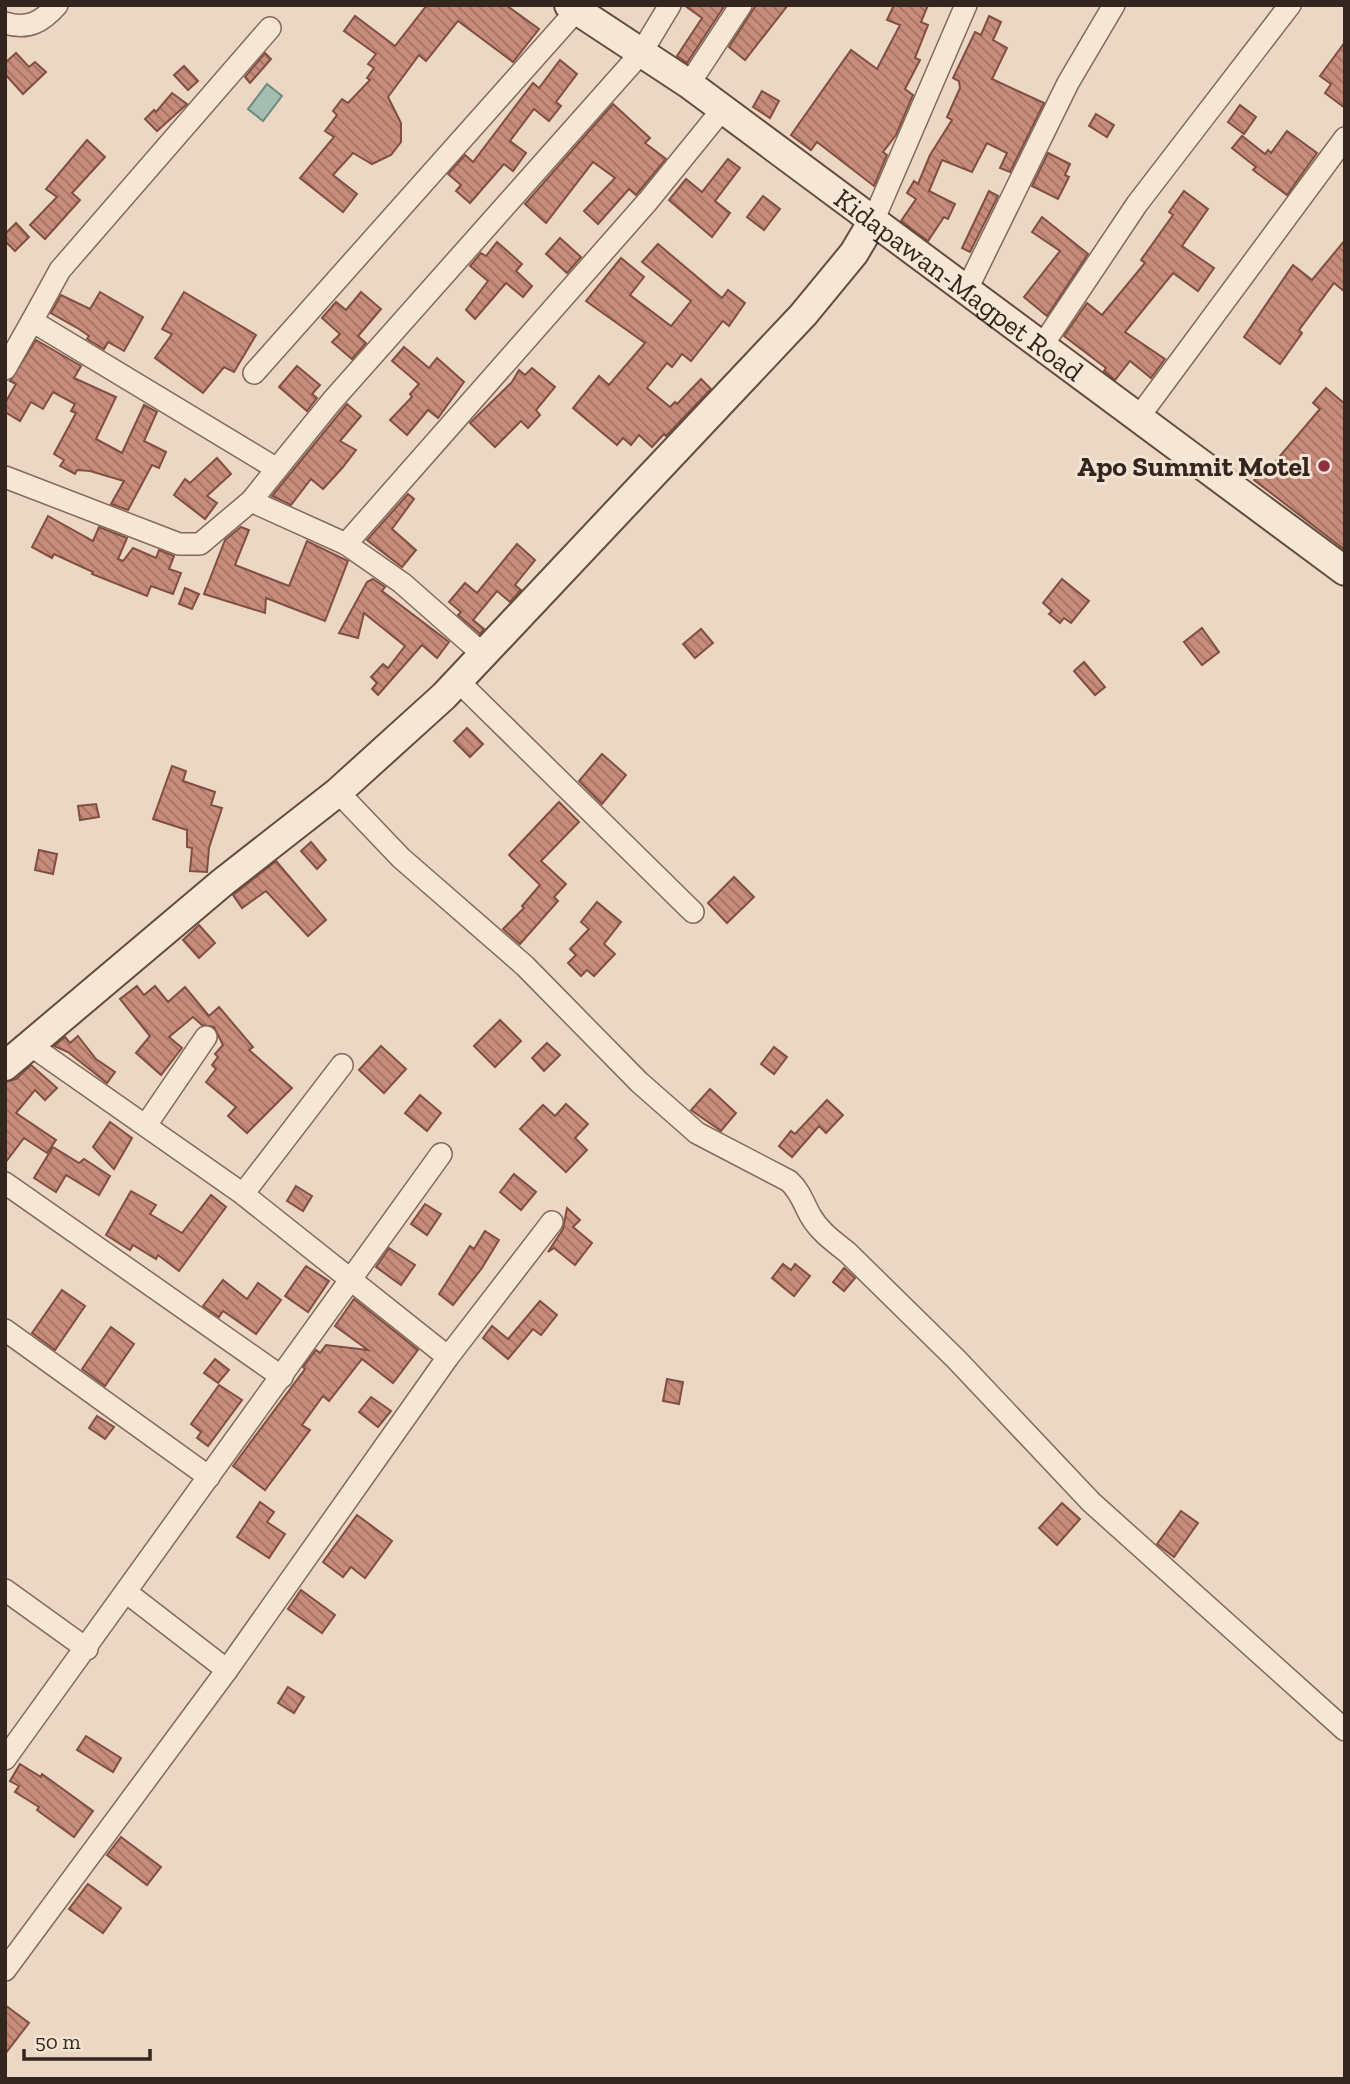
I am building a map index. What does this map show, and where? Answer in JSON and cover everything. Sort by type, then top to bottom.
[{"type":"street","points":[[5,23],[26,26],[40,22],[57,5]]},
{"type":"street","points":[[5,477],[190,546],[200,544],[251,501],[276,468],[459,257],[641,53],[670,5]]},
{"type":"street","points":[[689,84],[741,5]]},
{"type":"street","points":[[5,1066],[223,882],[338,792],[459,682],[803,315],[854,253],[873,221],[966,5]]},
{"type":"street","points":[[966,291],[1068,83],[1114,5]]},
{"type":"street","points":[[1042,346],[1137,204],[1290,5]]},
{"type":"street","points":[[254,373],[572,8]]},
{"type":"street","name":"Kidapawan-Magpet Road","points":[[572,8],[689,84],[721,111],[1345,571]]},
{"type":"street","points":[[5,369],[60,270],[270,27]]},
{"type":"street","points":[[346,544],[648,201],[721,111]]},
{"type":"street","points":[[1138,418],[1345,138]]},
{"type":"street","points":[[32,321],[276,468]]},
{"type":"street","points":[[251,501],[346,544],[402,583],[485,656]]},
{"type":"street","points":[[459,682],[693,912]]},
{"type":"street","points":[[338,792],[401,858],[525,966],[639,1082],[697,1133],[789,1181],[797,1189],[810,1216],[826,1237],[847,1252],[957,1360],[1091,1502],[1345,1730]]},
{"type":"street","points":[[146,1125],[206,1037]]},
{"type":"street","points":[[30,1045],[243,1194],[448,1357]]},
{"type":"street","points":[[243,1194],[342,1066]]},
{"type":"street","points":[[5,1759],[87,1649],[282,1377],[349,1278],[441,1154]]},
{"type":"street","points":[[5,1183],[282,1377]]},
{"type":"street","points":[[5,1970],[227,1670],[448,1357],[552,1222]]},
{"type":"street","points":[[5,1330],[209,1477]]},
{"type":"street","points":[[5,1590],[87,1649]]},
{"type":"street","points":[[126,1592],[227,1670]]},
{"type":"shaded area","points":[[267,84],[282,96],[263,121],[248,109]]},
{"type":"building","points":[[427,5],[506,5],[539,29],[513,62],[458,21],[426,61],[419,55],[388,97],[401,123],[401,142],[391,155],[372,164],[353,153],[333,175],[357,194],[343,212],[300,178],[334,137],[325,131],[337,115],[333,111],[342,99],[348,103],[370,80],[367,78],[374,68],[368,64],[376,54],[344,31],[355,16],[395,46]]},
{"type":"building","points":[[684,5],[725,5],[687,63],[677,56],[702,18]]},
{"type":"building","points":[[756,5],[788,5],[745,60],[729,47]]},
{"type":"building","points":[[894,5],[928,5],[921,22],[928,25],[915,58],[920,60],[905,89],[913,95],[896,135],[883,152],[887,155],[874,186],[817,142],[811,150],[791,135],[851,50],[877,69],[900,25],[887,20]]},
{"type":"building","points":[[989,16],[1001,22],[993,40],[1007,48],[992,79],[1044,103],[1010,172],[1000,168],[1007,153],[987,143],[972,172],[942,160],[929,191],[955,204],[948,219],[944,217],[928,241],[901,221],[916,199],[907,193],[914,181],[918,184],[930,155],[952,120],[947,117],[960,88],[959,81],[953,78],[975,32],[981,35]]},
{"type":"building","points":[[1345,42],[1345,108],[1325,93],[1331,84],[1320,76]]},
{"type":"building","points":[[16,53],[29,67],[35,62],[46,72],[23,94],[5,74],[5,63]]},
{"type":"building","points":[[265,53],[271,59],[250,83],[245,77]]},
{"type":"building","points":[[560,60],[577,74],[556,102],[561,106],[549,121],[534,109],[510,141],[526,153],[513,171],[504,164],[470,203],[456,191],[461,185],[448,174],[465,155],[473,162],[533,83],[539,88]]},
{"type":"building","points":[[184,66],[198,81],[188,90],[174,75]]},
{"type":"building","points":[[762,91],[779,101],[770,118],[753,107]]},
{"type":"building","points":[[172,93],[187,104],[157,131],[145,119],[154,110],[156,112]]},
{"type":"building","points":[[613,104],[650,138],[645,143],[666,159],[636,195],[629,189],[598,224],[584,211],[615,178],[593,162],[546,223],[525,204]]},
{"type":"building","points":[[1240,105],[1256,117],[1244,134],[1228,122]]},
{"type":"building","points":[[1096,114],[1114,125],[1107,137],[1089,126]]},
{"type":"building","points":[[1287,131],[1317,153],[1287,195],[1253,170],[1256,167],[1232,148],[1242,136],[1265,154],[1268,150],[1271,153]]},
{"type":"building","points":[[87,140],[105,157],[72,193],[80,200],[45,239],[30,225],[57,197],[46,189]]},
{"type":"building","points":[[1048,153],[1070,164],[1065,175],[1069,177],[1058,199],[1032,186]]},
{"type":"building","points":[[728,159],[740,168],[715,201],[730,213],[712,237],[669,200],[686,179],[702,192]]},
{"type":"building","points":[[989,191],[998,196],[970,252],[962,248]]},
{"type":"building","points":[[1184,191],[1208,209],[1182,246],[1214,268],[1198,291],[1173,273],[1125,332],[1165,359],[1151,378],[1130,361],[1115,380],[1104,371],[1106,368],[1064,336],[1087,303],[1102,315],[1145,263],[1141,260],[1173,215],[1169,212]]},
{"type":"building","points":[[763,196],[780,209],[764,230],[747,217]]},
{"type":"building","points":[[1042,217],[1088,254],[1047,316],[1024,297],[1060,251],[1032,232]]},
{"type":"building","points":[[16,223],[29,237],[15,251],[5,241],[5,234]]},
{"type":"building","points":[[560,238],[581,257],[567,273],[546,254]]},
{"type":"building","points":[[1345,240],[1345,292],[1334,283],[1299,330],[1302,333],[1280,364],[1244,337],[1293,265],[1312,280]]},
{"type":"building","points":[[497,242],[522,264],[516,271],[532,286],[523,297],[506,283],[475,319],[466,310],[488,281],[470,266],[481,253],[486,256]]},
{"type":"building","points":[[658,244],[722,298],[728,290],[745,303],[729,326],[723,321],[691,361],[682,354],[672,367],[667,363],[647,388],[670,407],[675,402],[677,404],[701,379],[711,389],[652,447],[639,435],[631,445],[623,438],[617,445],[573,408],[599,376],[609,385],[645,343],[586,301],[621,258],[644,277],[630,295],[671,326],[691,301],[642,262]]},
{"type":"building","points":[[100,292],[143,317],[124,351],[108,342],[104,349],[87,339],[89,336],[79,329],[51,313],[61,295],[90,309]]},
{"type":"building","points":[[184,292],[256,335],[234,372],[224,367],[203,393],[155,358],[172,334],[162,329]]},
{"type":"building","points":[[361,292],[381,309],[358,336],[366,343],[352,359],[332,342],[340,334],[322,318],[336,302],[346,310]]},
{"type":"building","points":[[36,340],[81,366],[74,378],[116,397],[96,439],[122,453],[144,405],[157,412],[144,441],[166,452],[159,468],[152,465],[128,510],[111,504],[124,481],[90,471],[77,470],[75,474],[60,466],[64,460],[54,454],[76,413],[71,411],[75,404],[53,392],[43,409],[31,402],[20,421],[5,412],[5,403],[16,384],[10,381]]},
{"type":"building","points":[[404,347],[429,368],[437,358],[464,382],[438,418],[428,410],[407,435],[390,420],[412,397],[410,394],[419,384],[392,361]]},
{"type":"building","points":[[297,366],[320,385],[312,394],[317,398],[307,411],[279,387]]},
{"type":"building","points":[[532,368],[555,387],[536,410],[540,415],[528,428],[521,421],[495,447],[470,423],[512,382],[519,370],[525,375]]},
{"type":"building","points":[[1326,388],[1345,404],[1345,550],[1254,480],[1266,466],[1269,469],[1320,409],[1313,403]]},
{"type":"building","points":[[347,404],[361,416],[340,441],[356,450],[343,467],[323,489],[311,479],[291,505],[272,496]]},
{"type":"building","points":[[217,458],[231,474],[207,496],[217,503],[205,519],[174,495],[185,479],[190,483]]},
{"type":"building","points":[[408,494],[414,499],[392,529],[416,550],[402,567],[367,540]]},
{"type":"building","points":[[48,516],[93,541],[99,527],[127,538],[118,559],[123,561],[133,548],[156,558],[159,550],[174,556],[169,569],[181,573],[173,594],[151,586],[147,596],[92,574],[93,572],[54,554],[52,558],[32,547]]},
{"type":"building","points":[[241,527],[249,530],[235,565],[289,586],[307,541],[348,561],[325,621],[266,598],[265,613],[204,594],[225,540]]},
{"type":"building","points":[[517,544],[535,560],[515,585],[521,590],[510,602],[497,591],[473,620],[484,629],[480,634],[458,615],[461,612],[449,602],[465,583],[477,593]]},
{"type":"building","points":[[373,579],[385,587],[382,591],[449,642],[437,658],[422,645],[378,695],[372,689],[377,683],[371,677],[383,664],[388,668],[405,646],[364,613],[358,638],[339,633],[367,582]]},
{"type":"building","points":[[1062,579],[1089,601],[1071,623],[1064,618],[1060,623],[1049,614],[1052,611],[1043,603]]},
{"type":"building","points":[[185,588],[199,594],[192,609],[179,604]]},
{"type":"building","points":[[1202,628],[1219,652],[1202,665],[1184,642]]},
{"type":"building","points":[[701,629],[713,643],[695,658],[683,644]]},
{"type":"building","points":[[1084,662],[1105,687],[1095,695],[1074,671]]},
{"type":"building","points":[[467,728],[483,744],[470,757],[454,741]]},
{"type":"building","points":[[602,754],[626,775],[602,804],[579,781]]},
{"type":"building","points":[[172,766],[186,771],[183,781],[215,792],[211,805],[222,808],[209,848],[207,872],[190,871],[192,848],[187,847],[187,830],[153,819]]},
{"type":"building","points":[[559,802],[579,822],[541,861],[566,884],[554,897],[558,901],[520,944],[503,929],[524,908],[522,906],[540,885],[509,855]]},
{"type":"building","points":[[96,804],[99,817],[80,820],[78,806]]},
{"type":"building","points":[[311,842],[326,860],[317,869],[301,851]]},
{"type":"building","points":[[39,850],[57,854],[53,874],[35,870]]},
{"type":"building","points":[[276,861],[326,920],[308,936],[266,891],[242,908],[233,895]]},
{"type":"building","points":[[734,877],[754,897],[727,923],[708,903]]},
{"type":"building","points":[[597,902],[621,922],[604,944],[615,954],[594,976],[587,970],[581,976],[568,963],[576,955],[570,949],[589,929],[581,922]]},
{"type":"building","points":[[199,925],[215,943],[199,958],[183,940]]},
{"type":"building","points":[[137,986],[144,995],[155,986],[168,1002],[185,987],[209,1016],[219,1007],[253,1047],[249,1050],[292,1088],[247,1133],[228,1116],[236,1107],[206,1082],[216,1069],[212,1065],[218,1057],[215,1054],[223,1045],[214,1027],[202,1025],[193,1017],[169,1037],[182,1048],[161,1075],[136,1053],[150,1036],[120,999]]},
{"type":"building","points":[[500,1020],[521,1041],[495,1067],[474,1046]]},
{"type":"building","points":[[78,1036],[96,1059],[115,1072],[107,1083],[68,1052],[54,1046],[65,1037],[70,1043]]},
{"type":"building","points":[[547,1043],[560,1055],[544,1071],[532,1058]]},
{"type":"building","points":[[381,1046],[406,1069],[384,1093],[359,1070]]},
{"type":"building","points":[[774,1047],[787,1057],[774,1074],[761,1064]]},
{"type":"building","points":[[31,1065],[57,1088],[45,1100],[35,1090],[16,1113],[56,1140],[47,1153],[24,1138],[5,1163],[5,1082],[16,1079]]},
{"type":"building","points":[[710,1089],[736,1113],[721,1131],[691,1110]]},
{"type":"building","points":[[420,1095],[441,1113],[427,1131],[405,1113]]},
{"type":"building","points":[[827,1100],[843,1115],[826,1133],[819,1126],[792,1157],[779,1146],[791,1131],[795,1134]]},
{"type":"building","points":[[566,1104],[588,1124],[575,1138],[587,1150],[566,1172],[520,1129],[543,1105],[555,1116]]},
{"type":"building","points":[[110,1122],[132,1138],[114,1169],[93,1147]]},
{"type":"building","points":[[53,1147],[79,1163],[84,1159],[110,1176],[99,1195],[66,1175],[56,1192],[34,1178]]},
{"type":"building","points":[[514,1174],[536,1192],[521,1210],[500,1192]]},
{"type":"building","points":[[296,1186],[312,1196],[303,1211],[287,1201]]},
{"type":"building","points":[[131,1191],[156,1205],[150,1214],[182,1233],[211,1195],[226,1207],[179,1271],[158,1255],[156,1259],[133,1245],[130,1250],[106,1235]]},
{"type":"building","points":[[425,1204],[441,1214],[427,1235],[411,1224]]},
{"type":"building","points":[[567,1208],[580,1220],[573,1227],[592,1243],[575,1265],[554,1248],[548,1252],[563,1229]]},
{"type":"building","points":[[485,1231],[499,1240],[482,1268],[453,1305],[439,1294],[470,1246],[474,1249]]},
{"type":"building","points":[[389,1248],[415,1265],[401,1285],[376,1267]]},
{"type":"building","points":[[783,1264],[791,1270],[795,1264],[810,1276],[794,1296],[772,1278]]},
{"type":"building","points":[[306,1266],[329,1281],[308,1312],[285,1296]]},
{"type":"building","points":[[844,1268],[855,1278],[844,1291],[833,1282]]},
{"type":"building","points":[[223,1280],[247,1299],[258,1283],[281,1300],[256,1334],[223,1311],[219,1317],[203,1306]]},
{"type":"building","points":[[62,1290],[85,1306],[55,1350],[32,1333]]},
{"type":"building","points":[[354,1299],[418,1350],[393,1383],[362,1359],[329,1401],[323,1396],[302,1425],[310,1430],[265,1490],[233,1466],[305,1369],[303,1367],[316,1350],[320,1353],[326,1345],[368,1350],[335,1326]]},
{"type":"building","points":[[540,1301],[557,1315],[541,1335],[533,1329],[508,1359],[483,1338],[492,1326],[508,1339]]},
{"type":"building","points":[[111,1327],[134,1344],[105,1386],[82,1369]]},
{"type":"building","points":[[215,1359],[229,1370],[218,1383],[204,1373]]},
{"type":"building","points":[[667,1379],[683,1382],[679,1404],[663,1401]]},
{"type":"building","points":[[219,1385],[242,1400],[208,1446],[197,1438],[201,1432],[191,1424]]},
{"type":"building","points":[[371,1397],[391,1411],[378,1427],[359,1412]]},
{"type":"building","points":[[97,1416],[114,1427],[105,1439],[89,1428]]},
{"type":"building","points":[[260,1502],[274,1512],[267,1522],[285,1534],[269,1558],[237,1537]]},
{"type":"building","points":[[1062,1503],[1080,1519],[1057,1545],[1039,1528]]},
{"type":"building","points":[[1181,1511],[1198,1523],[1174,1557],[1157,1544]]},
{"type":"building","points":[[357,1515],[392,1541],[365,1578],[351,1567],[343,1577],[323,1562]]},
{"type":"building","points":[[301,1590],[335,1615],[322,1633],[288,1609]]},
{"type":"building","points":[[288,1687],[304,1697],[294,1713],[278,1703]]},
{"type":"building","points":[[86,1736],[121,1758],[113,1772],[77,1750]]},
{"type":"building","points":[[20,1764],[41,1777],[42,1774],[93,1811],[74,1837],[37,1810],[39,1807],[15,1792],[19,1786],[10,1781]]},
{"type":"building","points":[[121,1837],[161,1867],[147,1885],[107,1855]]},
{"type":"building","points":[[88,1884],[121,1908],[103,1933],[69,1909]]},
{"type":"building","points":[[5,2005],[29,2023],[5,2054]]},
{"type":"place","name":"Apo Summit Motel","points":[[1324,466]]}]
